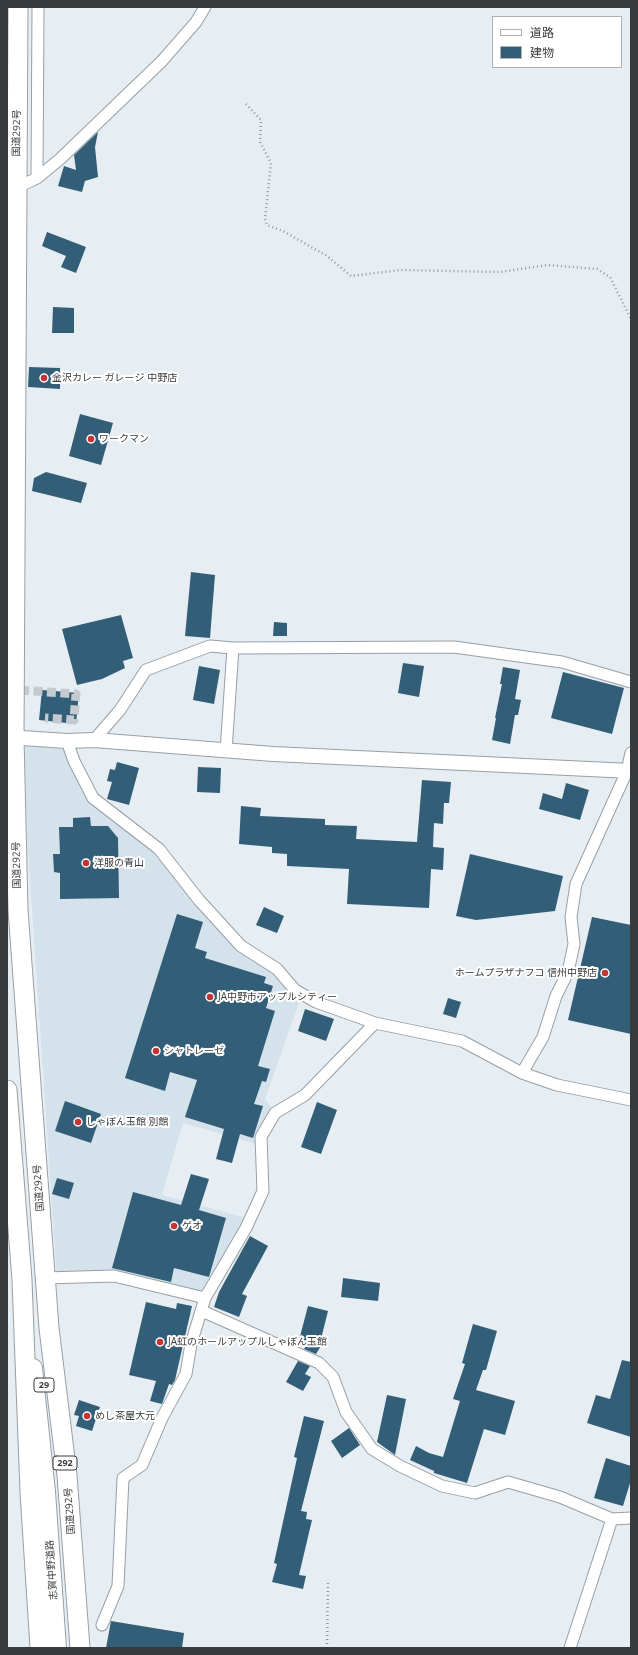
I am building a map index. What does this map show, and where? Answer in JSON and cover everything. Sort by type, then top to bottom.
[{"type":"highway","name":"国道292号","points":[[18,7],[10,737],[18,910],[45,1278],[49,1328],[67,1475],[80,1648]]},
{"type":"highway","points":[[7,1090],[22,1280],[30,1492],[40,1648]]},
{"type":"main road","name":"29","points":[[45,1278],[43,1324],[46,1492]]},
{"type":"main road","name":"29","points":[[22,1280],[30,1334],[46,1492]]},
{"type":"main road","name":"志賀中野道路","points":[[46,1492],[57,1648]]},
{"type":"street","points":[[37,178],[38,7]]},
{"type":"street","points":[[16,188],[37,178],[60,159],[162,61],[196,22],[205,7]]},
{"type":"street","points":[[94,740],[120,710],[146,670],[210,646],[233,648],[454,647],[562,662],[631,682]]},
{"type":"street","points":[[226,751],[233,648]]},
{"type":"street","points":[[10,737],[67,741],[94,740],[226,751],[629,771]]},
{"type":"street","points":[[67,741],[74,761],[93,798],[159,849],[199,900],[241,946],[278,969],[295,990],[316,1002],[375,1023],[462,1041],[522,1073],[557,1085],[631,1100]]},
{"type":"street","points":[[522,1073],[543,1037],[556,996],[568,972],[574,944],[570,917],[576,884],[629,771],[631,753]]},
{"type":"street","points":[[102,1625],[118,1586],[123,1478],[142,1465],[162,1418],[186,1374],[191,1344],[205,1298],[246,1228],[263,1191],[261,1137],[275,1113],[305,1095],[375,1023]]},
{"type":"street","points":[[45,1278],[114,1276],[205,1298]]},
{"type":"street","points":[[202,1311],[319,1363],[333,1377],[346,1412],[372,1449],[400,1466],[442,1486],[475,1493],[508,1482],[560,1497],[612,1519],[631,1518]]},
{"type":"street","points":[[570,1648],[612,1519]]},
{"type":"path","points":[[246,104],[261,120],[260,142],[271,163],[265,219],[267,226],[283,231],[327,256],[351,276],[400,270],[500,272],[548,265],[597,269],[610,278],[631,319]]},
{"type":"path","points":[[327,1648],[328,1583]]},
{"type":"shaded area","points":[[25,737],[67,741],[93,798],[159,849],[199,900],[302,994],[265,1099],[275,1113],[261,1145],[183,1123],[162,1195],[250,1219],[205,1298],[114,1276],[57,1279],[27,836]]},
{"type":"building","points":[[98,132],[95,147],[98,177],[85,181],[82,192],[58,186],[64,166],[76,170],[74,155]]},
{"type":"building","points":[[47,232],[86,247],[76,273],[61,267],[66,256],[42,246]]},
{"type":"building","points":[[53,307],[74,308],[74,333],[52,333]]},
{"type":"building","name":"金沢カレー ガレージ 中野店","points":[[29,367],[60,368],[60,389],[28,387]]},
{"type":"building","name":"ワークマン","points":[[80,414],[113,423],[101,465],[69,456]]},
{"type":"building","points":[[46,472],[87,483],[81,503],[32,491],[34,478]]},
{"type":"building","points":[[191,572],[215,575],[210,638],[185,636]]},
{"type":"building","points":[[121,615],[133,658],[123,661],[125,668],[102,679],[77,685],[62,629]]},
{"type":"building","points":[[274,622],[287,623],[287,636],[273,636]]},
{"type":"building","points":[[403,663],[424,666],[419,697],[398,693]]},
{"type":"building","points":[[199,666],[220,670],[214,704],[193,700]]},
{"type":"building","points":[[503,667],[520,670],[515,699],[521,700],[518,715],[515,715],[510,744],[492,740],[502,684],[500,684]]},
{"type":"building","points":[[563,672],[624,688],[612,734],[551,718]]},
{"type":"building","points":[[42,690],[79,693],[76,724],[39,720]]},
{"type":"building","points":[[117,762],[139,768],[129,805],[107,799],[112,782],[107,781],[110,769],[115,770]]},
{"type":"building","points":[[198,767],[221,768],[220,793],[197,792]]},
{"type":"building","points":[[422,780],[451,782],[449,803],[444,803],[443,824],[434,823],[433,847],[444,848],[443,870],[431,869],[429,908],[347,904],[349,869],[287,866],[287,854],[272,853],[272,847],[239,844],[241,806],[261,808],[260,816],[325,819],[325,825],[357,826],[356,839],[417,842]]},
{"type":"building","points":[[566,783],[589,790],[580,820],[539,809],[543,793],[562,799]]},
{"type":"building","name":"洋服の青山","points":[[90,817],[91,826],[108,826],[118,838],[119,898],[60,899],[60,873],[54,872],[53,854],[60,854],[59,827],[73,827],[73,818]]},
{"type":"building","points":[[470,854],[563,876],[555,911],[476,920],[456,916]]},
{"type":"building","points":[[264,907],[284,916],[277,933],[256,925]]},
{"type":"building","name":"JA中野市アップルシティー","points":[[177,914],[203,922],[195,948],[207,952],[205,958],[266,977],[264,983],[273,986],[266,1008],[275,1011],[258,1066],[270,1069],[266,1082],[262,1081],[254,1104],[263,1106],[253,1138],[240,1134],[232,1163],[216,1159],[224,1129],[185,1117],[197,1080],[170,1072],[165,1091],[125,1078]]},
{"type":"building","name":"ホームプラザナフコ 信州中野店","points":[[592,917],[631,925],[631,1034],[568,1020]]},
{"type":"building","points":[[448,998],[461,1002],[456,1018],[443,1014]]},
{"type":"building","points":[[305,1009],[334,1019],[326,1041],[298,1031]]},
{"type":"building","name":"しゃぼん玉館 別館","points":[[65,1101],[101,1114],[91,1143],[55,1131]]},
{"type":"building","points":[[317,1102],[337,1110],[321,1154],[301,1147]]},
{"type":"building","points":[[191,1174],[209,1179],[199,1210],[226,1218],[209,1277],[174,1268],[171,1282],[112,1268],[133,1192],[181,1205]]},
{"type":"building","points":[[57,1178],[74,1183],[69,1199],[52,1194]]},
{"type":"building","points":[[250,1236],[268,1246],[242,1294],[247,1296],[239,1317],[214,1307],[219,1292]]},
{"type":"building","points":[[343,1278],[380,1283],[378,1301],[341,1297]]},
{"type":"building","name":"JA虹のホールアップルしゃぼん玉館","points":[[146,1302],[176,1309],[177,1303],[192,1306],[175,1380],[172,1385],[169,1384],[162,1404],[150,1401],[156,1381],[129,1375]]},
{"type":"building","points":[[308,1306],[328,1311],[320,1343],[322,1344],[316,1354],[304,1349],[306,1346],[298,1344]]},
{"type":"building","points":[[473,1324],[497,1331],[486,1370],[483,1370],[476,1390],[515,1401],[505,1435],[484,1429],[467,1483],[434,1473],[434,1471],[410,1460],[416,1446],[429,1453],[443,1457],[460,1401],[453,1399],[465,1364],[462,1363]]},
{"type":"building","points":[[622,1360],[631,1362],[631,1437],[587,1423],[596,1395],[610,1399]]},
{"type":"building","points":[[298,1361],[310,1366],[305,1374],[311,1377],[303,1391],[286,1382]]},
{"type":"building","points":[[387,1395],[406,1399],[395,1455],[377,1442]]},
{"type":"building","name":"めし茶屋大元","points":[[79,1400],[100,1407],[92,1431],[76,1426],[79,1416],[74,1415]]},
{"type":"building","points":[[304,1416],[324,1421],[301,1511],[307,1512],[306,1519],[312,1520],[299,1575],[306,1576],[303,1589],[272,1582],[277,1564],[274,1563],[297,1458],[294,1457]]},
{"type":"building","points":[[349,1428],[360,1445],[342,1458],[331,1441]]},
{"type":"building","points":[[606,1458],[631,1466],[631,1480],[623,1506],[594,1498]]},
{"type":"building","points":[[111,1621],[184,1633],[182,1648],[106,1648]]},
{"type":"tunnel","points":[[20,690],[76,694],[74,720],[45,718]]},
{"type":"place","name":"金沢カレー ガレージ 中野店","points":[[44,378]]},
{"type":"place","name":"ワークマン","points":[[91,439]]},
{"type":"place","name":"洋服の青山","points":[[86,863]]},
{"type":"place","name":"ホームプラザナフコ 信州中野店","points":[[605,973]]},
{"type":"place","name":"JA中野市アップルシティー","points":[[210,997]]},
{"type":"place","name":"シャトレーゼ","points":[[156,1051]]},
{"type":"place","name":"しゃぼん玉館 別館","points":[[78,1122]]},
{"type":"place","name":"ゲオ","points":[[174,1226]]},
{"type":"place","name":"JA虹のホールアップルしゃぼん玉館","points":[[160,1342]]},
{"type":"place","name":"めし茶屋大元","points":[[87,1416]]}]
